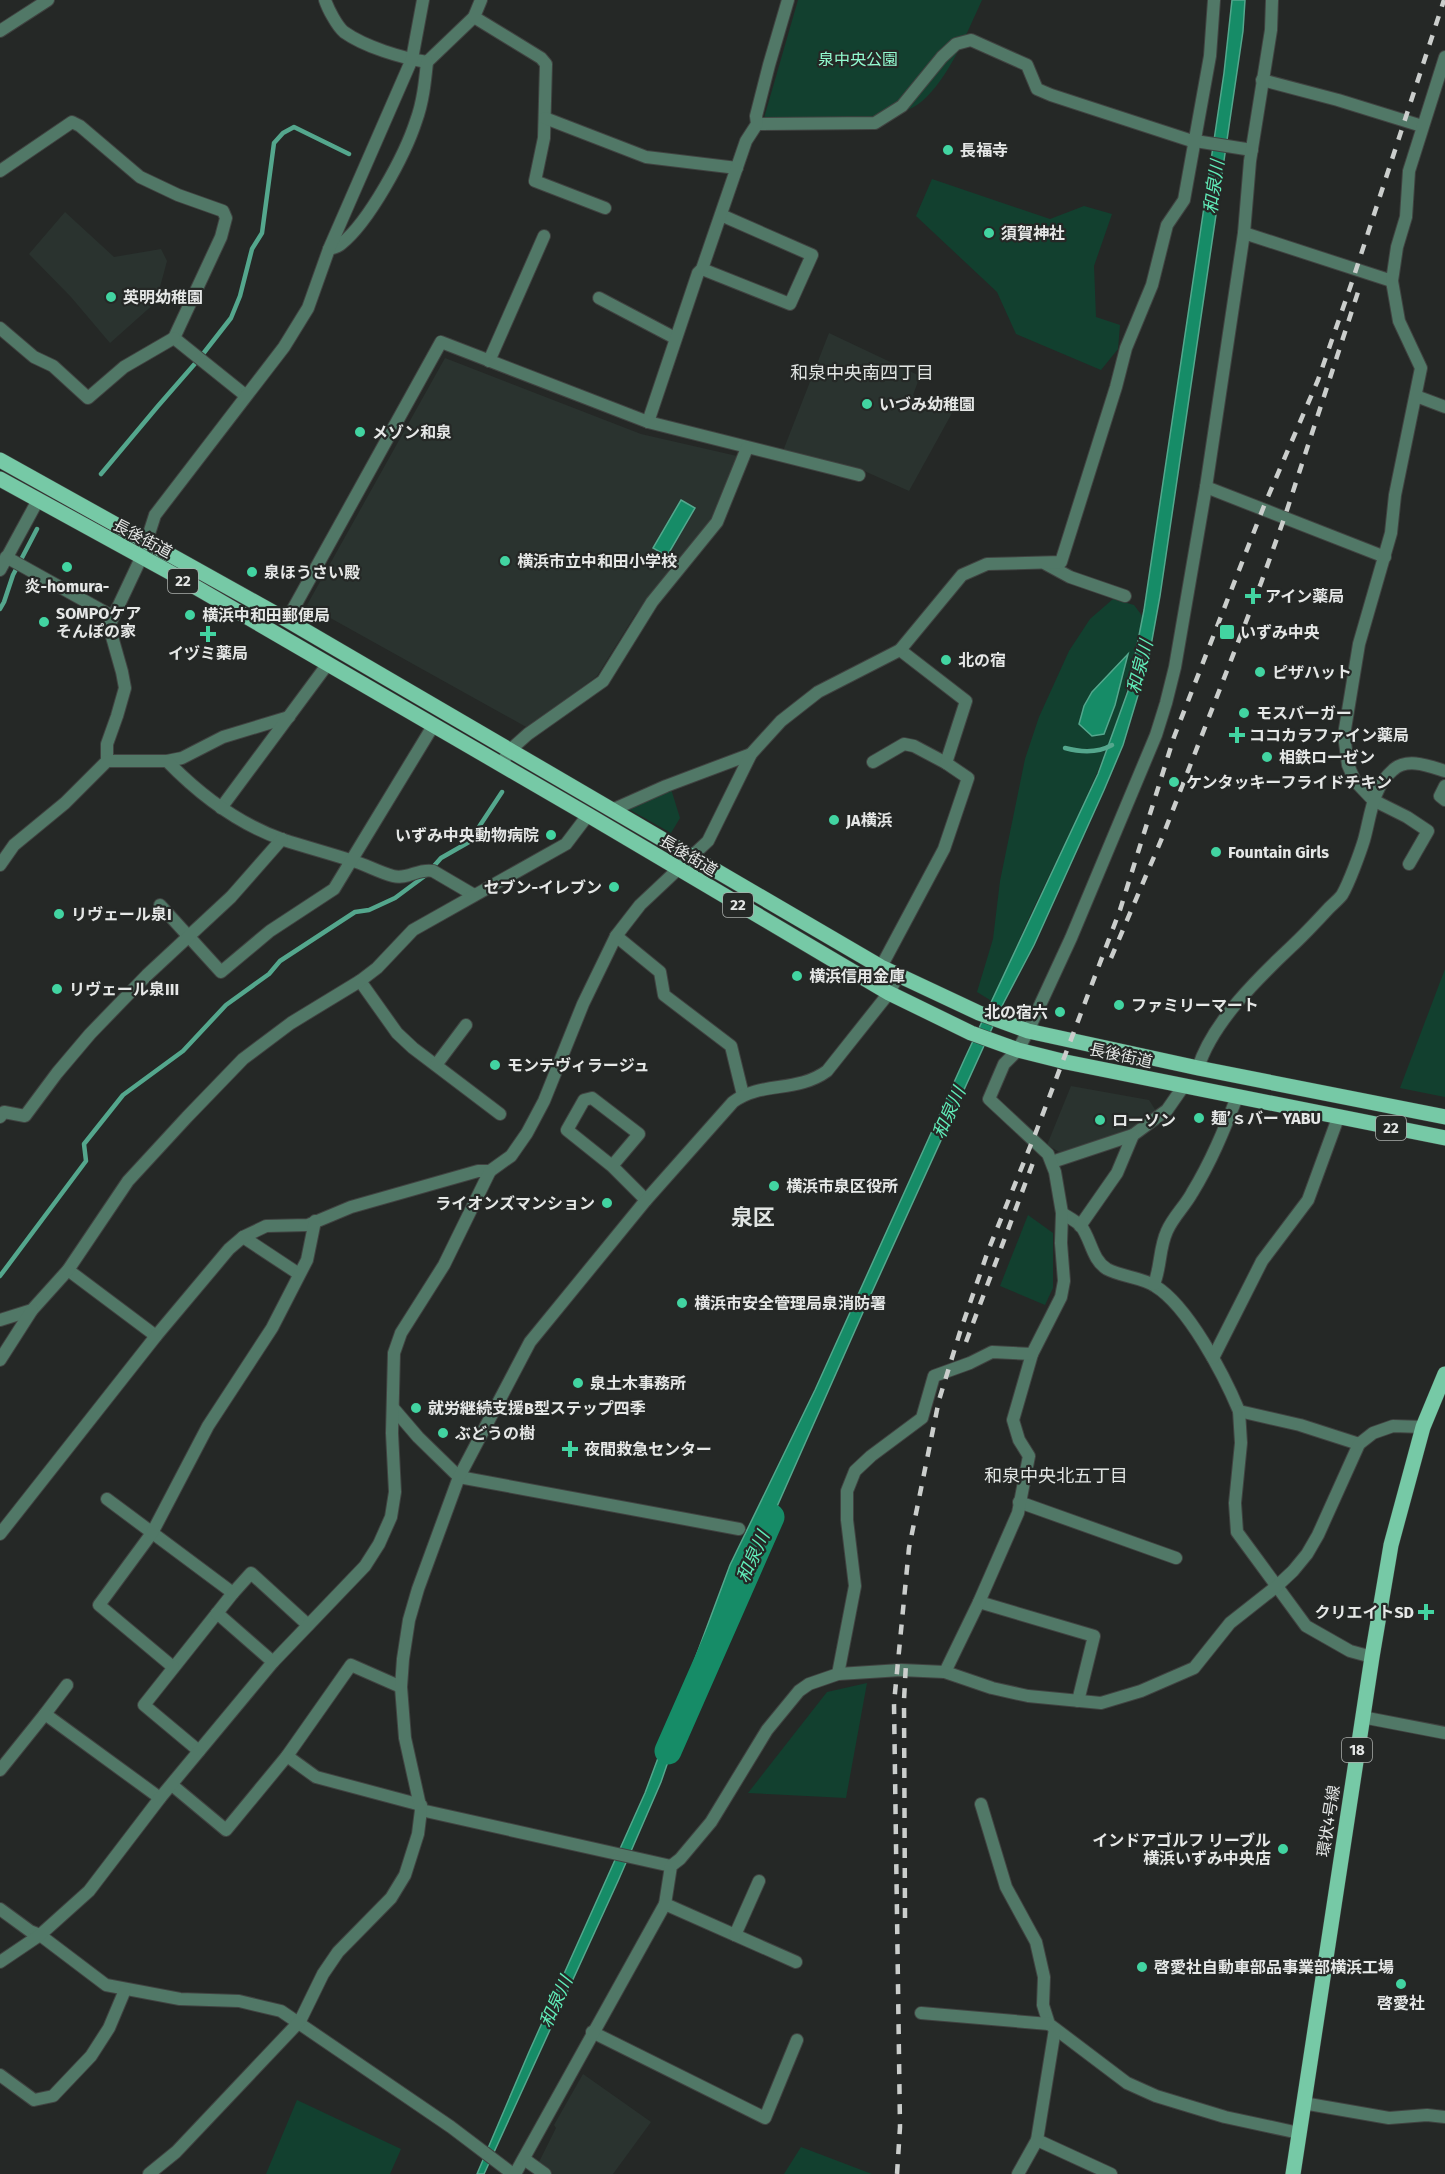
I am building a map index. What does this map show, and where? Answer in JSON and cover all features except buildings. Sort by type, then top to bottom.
[{"type":"main road","name":"長後街道","points":[[0,460],[287,620],[881,967],[979,1014],[1020,1029],[1198,1068],[1445,1117]]},
{"type":"main road","name":"長後街道","points":[[0,479],[173,574],[889,993],[971,1033],[1066,1062],[1445,1138]]},
{"type":"main road","name":"環状4号線","points":[[1293,2174],[1362,1717],[1391,1545],[1423,1427],[1445,1374]]},
{"type":"street","points":[[0,31],[48,0]]},
{"type":"street","points":[[325,0],[343,31],[375,48],[428,62]]},
{"type":"street","points":[[107,761],[107,744],[125,688],[109,626],[112,616],[141,558],[155,515],[284,347],[308,308],[328,249],[412,59],[423,0]]},
{"type":"street","points":[[328,249],[340,246],[356,228],[398,167],[416,123],[424,92],[428,62],[474,16],[481,0]]},
{"type":"street","points":[[648,422],[675,338],[698,273],[702,269],[746,141],[757,124],[756,117],[769,65],[788,0]]},
{"type":"street","points":[[0,1962],[40,1935],[89,1892],[160,1798],[273,1662],[365,1566],[379,1544],[391,1518],[395,1492],[392,1433],[394,1353],[400,1333],[444,1265],[490,1171],[511,1156],[527,1133],[541,1107],[583,1004],[616,936],[640,905],[708,841],[750,754],[780,721],[818,692],[900,650],[962,575],[987,564],[1061,562],[1126,348],[1152,285],[1167,225],[1184,201],[1199,142],[1210,56],[1214,0]]},
{"type":"street","points":[[945,1672],[1018,1513],[1018,1502],[1029,1456],[1019,1440],[1013,1420],[1032,1354],[1061,1297],[1064,1281],[1061,1243],[1062,1213],[1052,1162],[1048,1154],[989,1099],[1020,1029],[1071,938],[1156,735],[1167,703],[1206,487],[1244,233],[1246,149],[1271,30],[1272,0]]},
{"type":"street","points":[[474,16],[541,58],[546,64],[544,138],[535,181],[605,208]]},
{"type":"street","points":[[757,124],[875,123],[902,106],[942,57],[956,44],[971,40],[1027,65],[1037,89],[1073,103],[1199,142],[1246,149]]},
{"type":"street","points":[[1409,864],[1428,831],[1407,817],[1373,800],[1355,781],[1348,765],[1344,735],[1359,644],[1391,533],[1395,495],[1421,368],[1399,321],[1392,281],[1397,247],[1406,217],[1409,171],[1445,57]]},
{"type":"street","points":[[1262,80],[1422,126]]},
{"type":"street","points":[[545,118],[646,158],[737,168]]},
{"type":"street","points":[[0,171],[72,122],[80,126],[140,177],[178,195],[223,211],[226,218],[221,237],[174,338],[124,367],[88,398],[52,366],[34,357],[0,328]]},
{"type":"street","points":[[702,269],[790,304],[812,255],[721,215]]},
{"type":"street","points":[[1244,233],[1392,281]]},
{"type":"street","points":[[489,361],[544,236]]},
{"type":"street","points":[[599,298],[675,338]]},
{"type":"street","points":[[174,338],[245,395]]},
{"type":"street","points":[[287,620],[441,342],[648,422],[859,475]]},
{"type":"street","points":[[1416,396],[1445,407]]},
{"type":"street","points":[[501,765],[510,750],[603,681],[652,602],[717,522],[747,448]]},
{"type":"street","points":[[1206,487],[1385,557]]},
{"type":"street","points":[[0,570],[9,558],[38,500]]},
{"type":"street","points":[[9,558],[112,616]]},
{"type":"street","points":[[1045,563],[1070,577],[1125,596]]},
{"type":"street","points":[[900,650],[966,701],[946,764]]},
{"type":"street","points":[[221,808],[327,665]]},
{"type":"street","points":[[0,865],[14,845],[64,803],[107,761],[167,761],[182,758],[223,736],[289,717]]},
{"type":"street","points":[[160,905],[221,972],[270,931],[334,889],[433,726]]},
{"type":"street","points":[[873,762],[904,744],[914,746],[968,778],[944,849],[881,967]]},
{"type":"street","points":[[612,810],[666,786],[750,754]]},
{"type":"street","points":[[167,761],[192,787],[221,808],[250,825],[282,839],[352,860],[395,876],[410,877],[430,871],[474,895]]},
{"type":"street","points":[[1198,1068],[1205,1050],[1222,1022],[1271,965],[1304,935],[1342,895],[1364,841],[1373,800],[1384,779],[1395,767],[1410,763],[1424,764],[1445,771]]},
{"type":"street","points":[[1445,786],[1440,796],[1445,800]]},
{"type":"street","points":[[0,1360],[32,1310],[68,1270],[128,1181],[243,1059],[291,1023],[360,981],[376,968],[412,930],[566,844],[588,815]]},
{"type":"street","points":[[0,1117],[4,1112],[25,1116],[90,1034],[187,937],[231,897],[282,839]]},
{"type":"street","points":[[616,936],[660,972],[664,995],[731,1046],[743,1095]]},
{"type":"street","points":[[149,2174],[176,2152],[298,2024],[323,1974],[338,1952],[390,1898],[405,1875],[418,1834],[421,1808],[405,1738],[401,1687],[403,1659],[412,1610],[459,1476],[530,1342],[646,1200],[733,1102],[743,1095],[805,1084],[821,1076],[889,993],[898,975]]},
{"type":"street","points":[[360,981],[397,1033],[413,1048],[500,1114]]},
{"type":"street","points":[[436,1065],[466,1025]]},
{"type":"street","points":[[1052,1162],[1133,1135],[1167,1110],[1183,1087]]},
{"type":"street","points":[[1154,1284],[1158,1273],[1162,1241],[1214,1155],[1237,1097]]},
{"type":"street","points":[[612,1166],[639,1134],[592,1098],[584,1100],[567,1130],[612,1166],[646,1200]]},
{"type":"street","points":[[1213,1358],[1262,1261],[1308,1200],[1338,1118]]},
{"type":"street","points":[[1080,1226],[1117,1173],[1133,1135]]},
{"type":"street","points":[[0,1534],[156,1336],[229,1249],[243,1237],[266,1226],[308,1225],[351,1207],[478,1171],[490,1171]]},
{"type":"street","points":[[1062,1213],[1080,1226],[1098,1261],[1107,1269],[1154,1284],[1171,1298],[1213,1358],[1225,1378],[1239,1411],[1240,1443],[1235,1503],[1237,1532],[1306,1626],[1350,1651],[1372,1657]]},
{"type":"street","points":[[173,1667],[99,1605],[152,1533],[208,1426],[272,1328],[307,1260],[315,1221]]},
{"type":"street","points":[[243,1237],[299,1274]]},
{"type":"street","points":[[68,1270],[156,1336]]},
{"type":"street","points":[[0,1320],[32,1310]]},
{"type":"street","points":[[838,1674],[855,1586],[847,1520],[847,1491],[855,1471],[871,1456],[922,1418],[934,1376],[992,1353],[1032,1354]]},
{"type":"street","points":[[394,1408],[418,1437],[459,1476],[739,1529]]},
{"type":"street","points":[[1239,1411],[1300,1425],[1359,1444]]},
{"type":"street","points":[[0,1909],[30,1931],[40,1935],[106,1985],[180,1999],[239,2001],[281,2011],[451,2127],[510,2172],[524,2159],[592,2032],[665,1904],[671,1866],[680,1859],[711,1822],[767,1730],[799,1691],[809,1684],[838,1674],[901,1670],[945,1672],[1010,1692],[1078,1701],[1101,1703],[1141,1691],[1194,1668],[1230,1623],[1293,1571],[1318,1534],[1359,1444],[1373,1433],[1393,1426],[1423,1427]]},
{"type":"street","points":[[107,1499],[233,1593]]},
{"type":"street","points":[[1018,1502],[1176,1558]]},
{"type":"street","points":[[199,1751],[144,1705],[233,1593],[251,1573],[309,1625]]},
{"type":"street","points":[[979,1602],[1094,1636],[1078,1701]]},
{"type":"street","points":[[217,1613],[273,1662]]},
{"type":"street","points":[[172,1785],[226,1830],[287,1756],[351,1665],[401,1687]]},
{"type":"street","points":[[0,1770],[67,1684]]},
{"type":"street","points":[[45,1714],[160,1798]]},
{"type":"street","points":[[1362,1717],[1445,1733]]},
{"type":"street","points":[[287,1756],[316,1777],[421,1808],[671,1866]]},
{"type":"street","points":[[981,1804],[1006,1887],[1036,1942],[1044,1977],[1043,2005],[1052,2026],[1126,2083],[1156,2096],[1225,2117],[1299,2133]]},
{"type":"street","points":[[735,1935],[759,1881]]},
{"type":"street","points":[[665,1904],[796,1962]]},
{"type":"street","points":[[0,2075],[34,2100],[53,2096],[92,2056],[109,2028],[125,1990]]},
{"type":"street","points":[[921,2013],[1052,2026]]},
{"type":"street","points":[[1018,2174],[1037,2140],[1052,2026]]},
{"type":"street","points":[[592,2032],[765,2118],[797,2040]]},
{"type":"street","points":[[1303,2103],[1389,2118],[1427,2115],[1445,2117]]},
{"type":"street","points":[[1037,2140],[1111,2174]]},
{"type":"street","points":[[524,2159],[545,2174]]},
{"type":"shaded area","points":[[65,212],[114,257],[161,249],[167,261],[156,302],[110,343],[71,297],[29,254]]},
{"type":"shaded area","name":"いづみ幼稚園","points":[[829,333],[920,376],[913,395],[952,413],[909,491],[862,470],[783,451]]},
{"type":"shaded area","name":"横浜市立中和田小学校","points":[[445,358],[641,434],[737,456],[713,518],[635,615],[597,676],[528,728],[307,605]]},
{"type":"shaded area","name":"ローソン","points":[[1071,1086],[1149,1100],[1156,1111],[1129,1129],[1063,1154],[1047,1145]]},
{"type":"shaded area","points":[[583,2074],[651,2122],[613,2174],[552,2174],[538,2164],[556,2128],[554,2125]]},
{"type":"green space","name":"泉中央公園","points":[[798,0],[982,0],[949,68],[921,102],[907,110],[889,115],[846,120],[764,118]]},
{"type":"green space","points":[[932,179],[1050,219],[1084,206],[1112,214],[1094,266],[1096,317],[1120,325],[1118,349],[1101,370],[1016,334],[997,292],[916,216]]},
{"type":"green space","points":[[1113,599],[1134,605],[1143,617],[1125,695],[1085,801],[1029,918],[994,999],[990,1000],[977,992],[993,939],[1000,881],[1025,759],[1039,717],[1069,651],[1090,619]]},
{"type":"green space","points":[[671,789],[680,818],[671,833],[627,808]]},
{"type":"green space","points":[[1445,969],[1445,1097],[1400,1088]]},
{"type":"green space","points":[[1028,1215],[1053,1233],[1053,1288],[1045,1305],[1000,1286]]},
{"type":"green space","points":[[867,1683],[846,1798],[748,1793],[827,1692]]},
{"type":"green space","points":[[297,2100],[401,2149],[390,2174],[266,2174]]},
{"type":"green space","points":[[801,2147],[872,2174],[784,2174]]},
{"type":"water","points":[[1232,0],[1245,0],[1243,31],[1160,596],[1148,662],[1123,745],[1034,945],[1003,1004],[872,1292],[682,1721],[661,1782],[618,1881],[484,2174],[477,2174],[645,1793],[730,1565],[815,1390],[965,1058],[1098,774],[1128,691],[1144,610],[1224,73]]},
{"type":"water","points":[[681,500],[695,508],[667,556],[653,548]]},
{"type":"water","points":[[1128,654],[1115,705],[1104,734],[1092,736],[1079,724],[1084,706],[1092,692]]},
{"type":"waterway","points":[[101,474],[231,318],[240,296],[252,249],[262,233],[274,143],[283,133],[294,127],[349,154]]},
{"type":"waterway","points":[[0,609],[13,575],[37,529]]},
{"type":"waterway","points":[[1065,748],[1089,751],[1112,745]]},
{"type":"waterway","points":[[0,1276],[86,1161],[84,1144],[123,1095],[183,1051],[226,1005],[269,974],[280,961],[355,912],[369,910],[395,898],[426,875],[441,858],[469,842],[502,792]]},
{"type":"waterway","name":"和泉川","points":[[668,1751],[771,1517]]},
{"type":"railway","points":[[897,2174],[900,2127],[894,1703],[909,1548],[939,1400],[988,1251],[1036,1132],[1120,910],[1174,737],[1264,506],[1318,380],[1444,0]]},
{"type":"railway","points":[[1111,958],[1162,838],[1261,583],[1359,289]]},
{"type":"railway","points":[[966,1342],[1034,1160]]},
{"type":"railway","points":[[905,1918],[904,1700],[906,1663]]},
{"type":"place","name":"長福寺","points":[[948,150]]},
{"type":"place","name":"須賀神社","points":[[989,233]]},
{"type":"place","name":"英明幼稚園","points":[[111,297]]},
{"type":"place","name":"いづみ幼稚園","points":[[867,404]]},
{"type":"place","name":"メゾン和泉","points":[[360,432]]},
{"type":"place","name":"横浜市立中和田小学校","points":[[505,561]]},
{"type":"place","name":"炎-homura-","points":[[67,567]]},
{"type":"place","name":"泉ほうさい殿","points":[[252,572]]},
{"type":"place","name":"アイン薬局","points":[[1253,596]]},
{"type":"place","name":"横浜中和田郵便局","points":[[190,615]]},
{"type":"place","name":"SOMPOケア そんぽの家","points":[[44,622]]},
{"type":"place","name":"いずみ中央","points":[[1227,632]]},
{"type":"place","name":"イヅミ薬局","points":[[208,634]]},
{"type":"place","name":"北の宿","points":[[946,660]]},
{"type":"place","name":"ピザハット","points":[[1260,672]]},
{"type":"place","name":"モスバーガー","points":[[1244,713]]},
{"type":"place","name":"ココカラファイン薬局","points":[[1237,735]]},
{"type":"place","name":"相鉄ローゼン","points":[[1267,757]]},
{"type":"place","name":"ケンタッキーフライドチキン","points":[[1174,782]]},
{"type":"place","name":"JA横浜","points":[[834,820]]},
{"type":"place","name":"いずみ中央動物病院","points":[[551,835]]},
{"type":"place","name":"Fountain Girls","points":[[1216,852]]},
{"type":"place","name":"セブン-イレブン","points":[[614,887]]},
{"type":"place","name":"リヴェール泉I","points":[[59,914]]},
{"type":"place","name":"横浜信用金庫","points":[[797,976]]},
{"type":"place","name":"リヴェール泉III","points":[[57,989]]},
{"type":"place","name":"ファミリーマート","points":[[1119,1005]]},
{"type":"place","name":"北の宿六","points":[[1060,1012]]},
{"type":"place","name":"モンテヴィラージュ","points":[[495,1065]]},
{"type":"place","name":"麺’ｓバー YABU","points":[[1199,1118]]},
{"type":"place","name":"ローソン","points":[[1100,1120]]},
{"type":"place","name":"横浜市泉区役所","points":[[774,1186]]},
{"type":"place","name":"ライオンズマンション","points":[[607,1203]]},
{"type":"place","name":"横浜市安全管理局泉消防署","points":[[682,1303]]},
{"type":"place","name":"泉土木事務所","points":[[578,1383]]},
{"type":"place","name":"就労継続支援B型ステップ四季","points":[[416,1408]]},
{"type":"place","name":"ぶどうの樹","points":[[443,1433]]},
{"type":"place","name":"夜間救急センター","points":[[570,1449]]},
{"type":"place","name":"クリエイトSD","points":[[1426,1612]]},
{"type":"place","name":"インドアゴルフ リーブル 横浜いずみ中央店","points":[[1283,1849]]},
{"type":"place","name":"啓愛社自動車部品事業部横浜工場","points":[[1142,1967]]},
{"type":"place","name":"啓愛社","points":[[1401,1984]]},
{"type":"district","name":"和泉中央南四丁目","points":[[862,373]]},
{"type":"district","name":"泉区","points":[[753,1217]]},
{"type":"district","name":"和泉中央北五丁目","points":[[1056,1476]]}]
